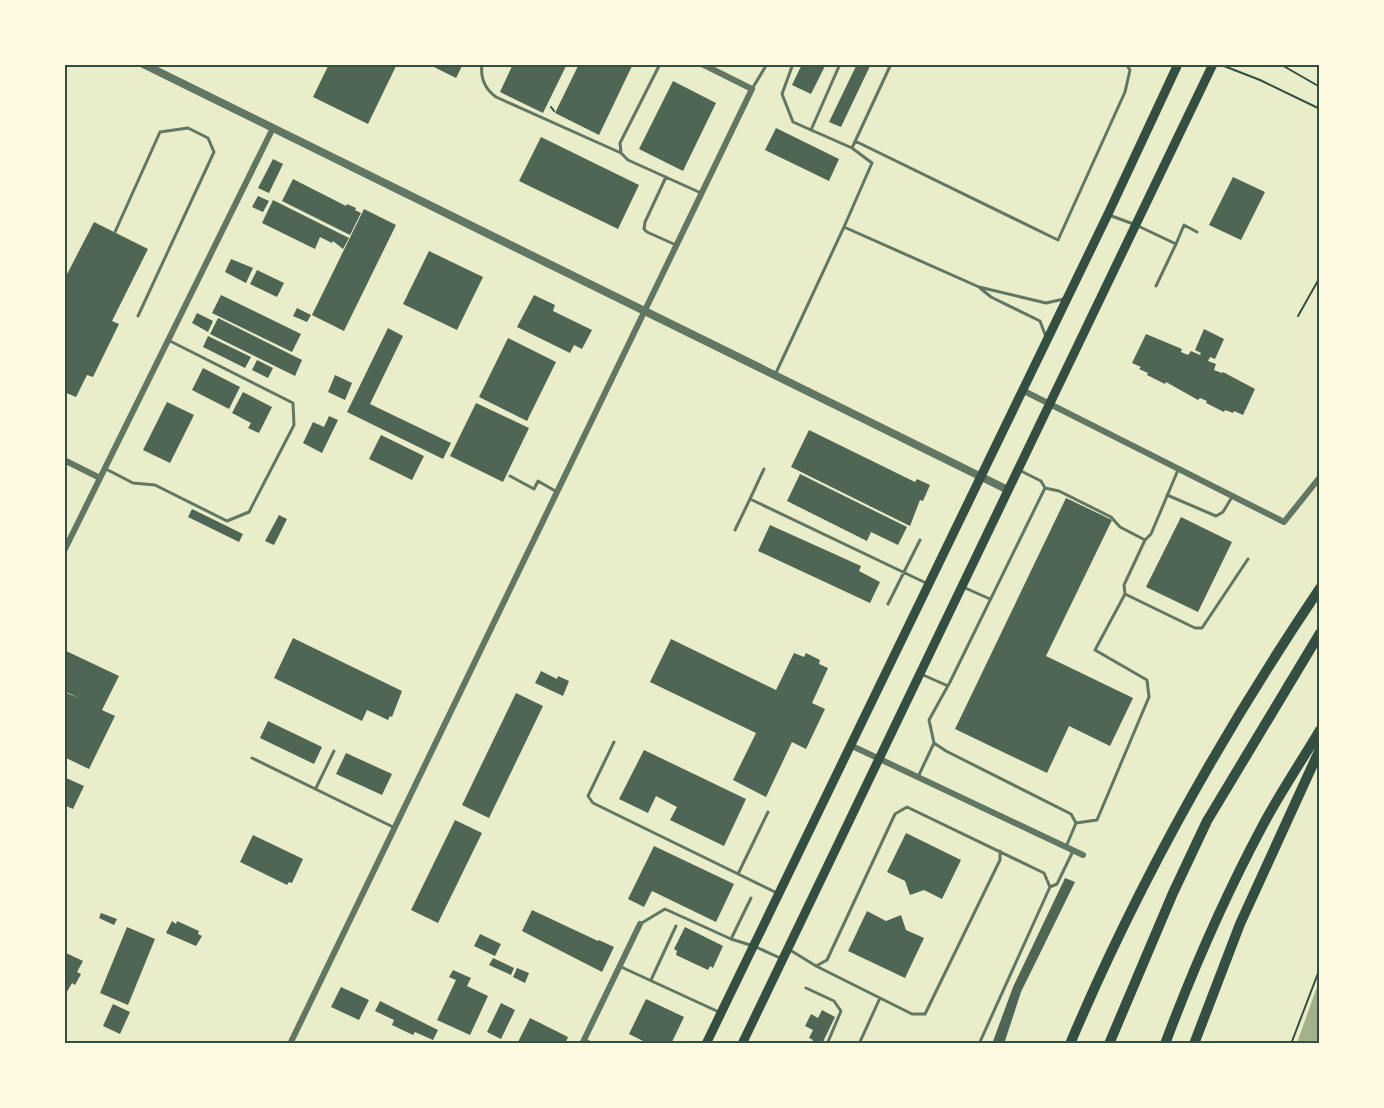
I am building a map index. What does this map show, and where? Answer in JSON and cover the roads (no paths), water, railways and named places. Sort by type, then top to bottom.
[{"type":"highway","points":[[1070,1044],[1111,951],[1171,833],[1246,702],[1320,588]]},
{"type":"highway","points":[[1109,1044],[1168,903],[1207,821],[1320,633]]},
{"type":"highway","points":[[1165,1044],[1206,940],[1238,873],[1264,823],[1320,730]]},
{"type":"highway","points":[[1194,1044],[1240,924],[1320,749]]},
{"type":"main road","points":[[706,1044],[1108,214],[1178,64]]},
{"type":"main road","points":[[742,1044],[1213,64]]},
{"type":"street","points":[[143,64],[272,130],[1008,490]]},
{"type":"street","points":[[290,1044],[752,89],[702,64]]},
{"type":"street","points":[[64,551],[272,130]]},
{"type":"street","points":[[1022,390],[1284,522],[1320,477]]},
{"type":"street","points":[[64,460],[100,478]]},
{"type":"street","points":[[850,745],[1083,855]]},
{"type":"street","points":[[583,1041],[640,924]]},
{"type":"lane","points":[[482,64],[481,72],[486,90],[496,96],[621,153],[628,160],[701,193]]},
{"type":"lane","points":[[621,153],[620,143],[660,64]]},
{"type":"lane","points":[[752,89],[767,64]]},
{"type":"lane","points":[[775,375],[872,164],[852,148],[793,122],[782,94],[793,64]]},
{"type":"lane","points":[[811,130],[840,64]]},
{"type":"lane","points":[[852,148],[891,64]]},
{"type":"lane","points":[[855,141],[1058,240],[1125,92],[1130,70],[1126,64]]},
{"type":"lane","points":[[115,232],[160,132],[188,128],[208,138],[214,152],[138,316]]},
{"type":"lane","points":[[666,177],[645,222],[644,229],[676,245]]},
{"type":"lane","points":[[1108,214],[1176,244]]},
{"type":"lane","points":[[1156,286],[1184,225],[1197,232]]},
{"type":"lane","points":[[844,227],[978,286],[1046,303],[1066,299]]},
{"type":"lane","points":[[978,286],[991,297],[1040,321],[1047,338]]},
{"type":"lane","points":[[104,468],[133,483],[155,485],[227,521],[249,512],[294,424],[293,403],[168,340]]},
{"type":"lane","points":[[735,530],[764,469]]},
{"type":"lane","points":[[1076,823],[1097,820],[1149,697],[1148,680],[1095,650],[1125,594],[1124,585],[1145,540],[1151,534],[1178,469]]},
{"type":"lane","points":[[1018,470],[1041,482],[1045,488],[1059,491],[1111,517],[1120,527],[1145,540]]},
{"type":"lane","points":[[510,476],[534,489],[538,480],[557,492]]},
{"type":"lane","points":[[918,777],[934,743],[929,720],[1045,488]]},
{"type":"lane","points":[[1167,495],[1216,516],[1223,512],[1232,496]]},
{"type":"lane","points":[[750,499],[928,584]]},
{"type":"lane","points":[[888,604],[920,540]]},
{"type":"lane","points":[[1125,594],[1194,628],[1202,628],[1248,559]]},
{"type":"lane","points":[[961,587],[991,599]]},
{"type":"lane","points":[[919,673],[948,686]]},
{"type":"lane","points":[[614,742],[588,796],[593,803],[778,894]]},
{"type":"lane","points":[[934,743],[1071,814],[1076,823]]},
{"type":"lane","points":[[316,788],[334,751]]},
{"type":"lane","points":[[252,758],[395,827]]},
{"type":"lane","points":[[816,966],[827,960],[895,814],[907,807],[1044,873],[1050,887]]},
{"type":"lane","points":[[738,874],[768,812]]},
{"type":"lane","points":[[1066,848],[1076,823]]},
{"type":"lane","points":[[787,948],[816,966],[912,1014],[925,1014],[1000,860],[1000,851]]},
{"type":"lane","points":[[979,1044],[1050,887],[1057,884],[1073,851]]},
{"type":"lane","points":[[731,939],[751,898]]},
{"type":"lane","points":[[640,924],[665,909],[782,959]]},
{"type":"lane","points":[[651,980],[676,926]]},
{"type":"lane","points":[[619,966],[721,1012]]},
{"type":"lane","points":[[806,988],[834,1000],[841,1011],[827,1044]]},
{"type":"lane","points":[[860,1044],[880,998]]},
{"type":"lane","points":[[583,1041],[593,1044]]}]
